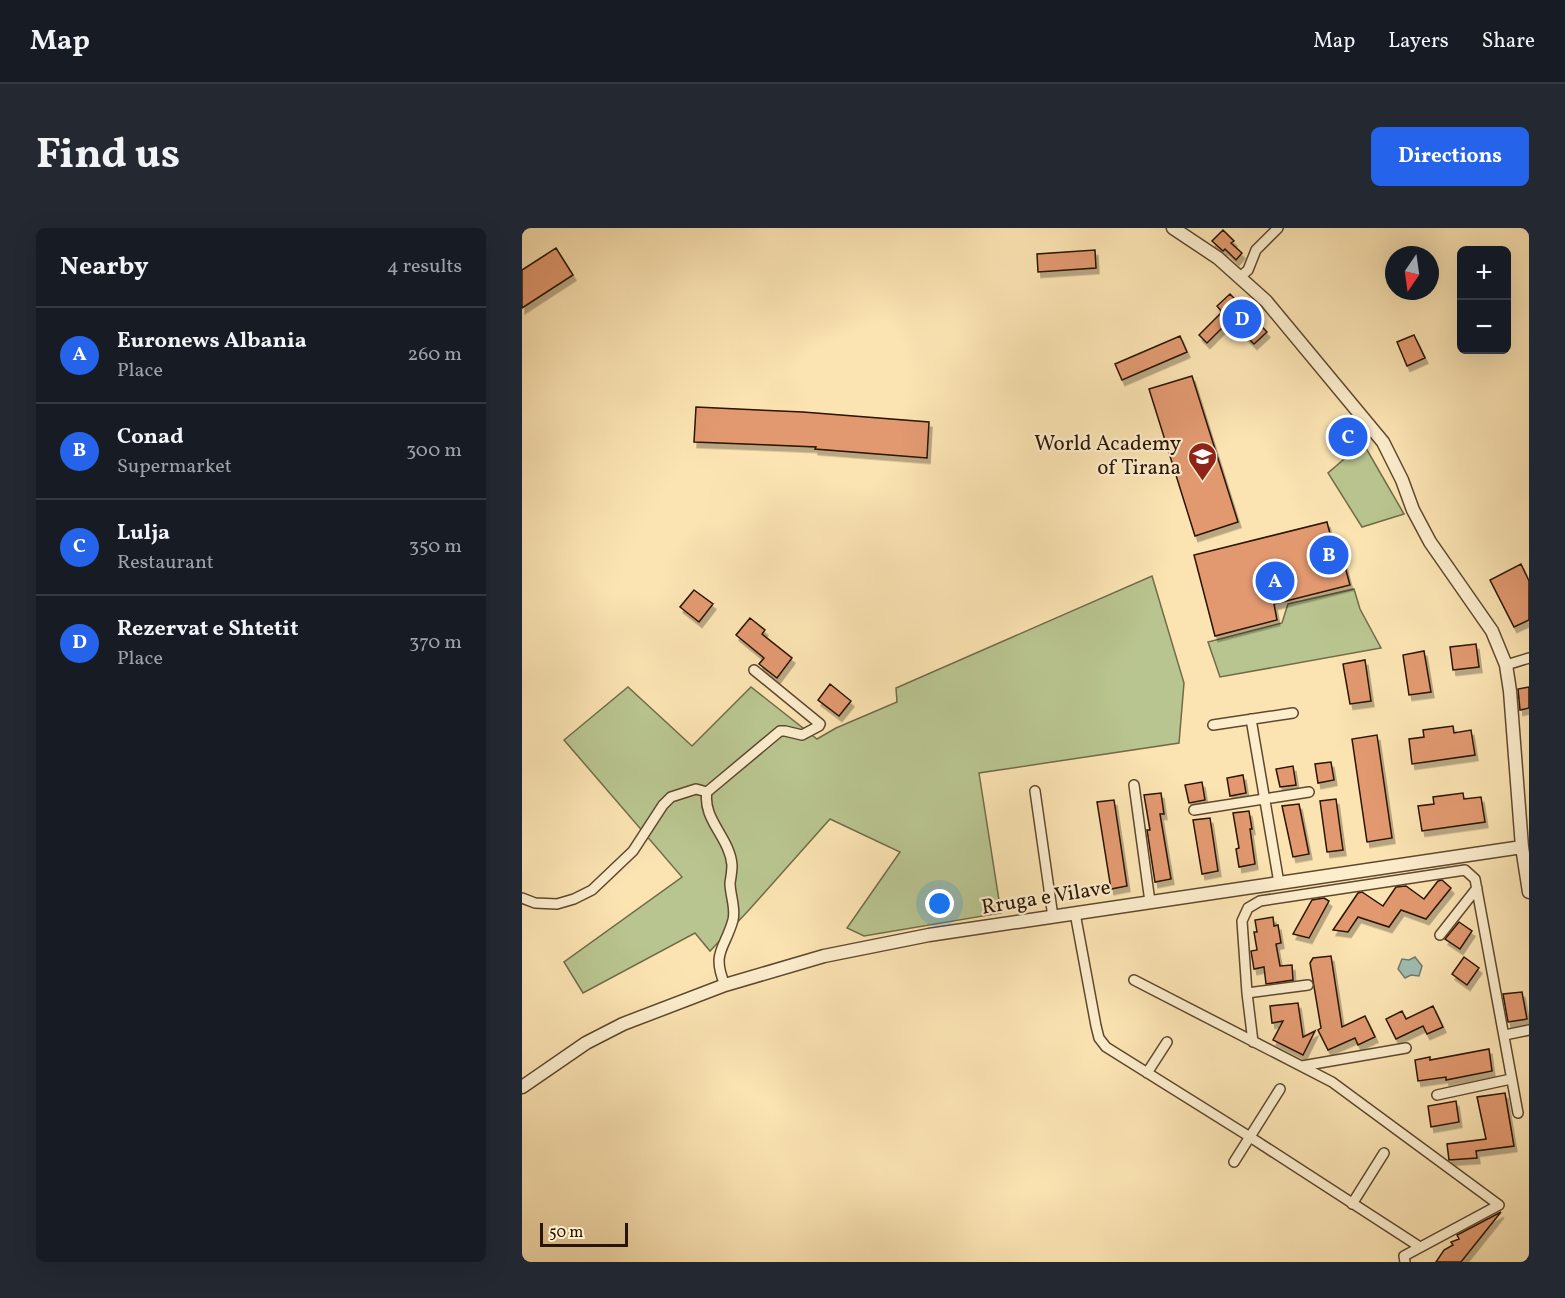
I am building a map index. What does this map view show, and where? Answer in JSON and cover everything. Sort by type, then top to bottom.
[{"type":"street","points":[[1173,228],[1218,258],[1266,301],[1383,442],[1430,542],[1492,631],[1506,665],[1510,691],[1522,847],[1529,892]]},
{"type":"street","points":[[1240,276],[1248,270],[1256,250],[1278,228]]},
{"type":"street","points":[[1506,665],[1529,658]]},
{"type":"street","points":[[707,792],[780,731],[785,730],[802,735],[819,726],[819,722],[754,670]]},
{"type":"street","points":[[1213,725],[1293,713]]},
{"type":"street","points":[[1251,719],[1279,883]]},
{"type":"street","points":[[1134,785],[1150,902]]},
{"type":"street","points":[[522,897],[535,903],[557,904],[592,890],[633,851],[663,805],[671,797],[696,789],[707,792]]},
{"type":"street","points":[[1035,791],[1053,916]]},
{"type":"street","points":[[707,792],[707,808],[725,841],[732,865],[730,884],[734,918],[718,952],[725,985]]},
{"type":"street","points":[[1194,810],[1309,792]]},
{"type":"street","name":"Rruga e Vilave","points":[[522,1087],[604,1033],[725,985],[800,963],[929,935],[1522,847]]},
{"type":"street","points":[[1253,1042],[1242,921],[1248,908],[1260,900],[1460,869],[1472,875],[1477,888],[1518,1113]]},
{"type":"street","points":[[1241,888],[1248,908]]},
{"type":"street","points":[[1440,935],[1477,888]]},
{"type":"street","points":[[1076,913],[1099,1038],[1112,1052],[1250,1137],[1420,1247]]},
{"type":"street","points":[[1134,980],[1332,1082],[1498,1205],[1404,1256],[1405,1262]]},
{"type":"street","points":[[1247,993],[1308,985]]},
{"type":"street","points":[[1505,1035],[1529,1030]]},
{"type":"street","points":[[1147,1073],[1167,1042]]},
{"type":"street","points":[[1302,1066],[1406,1048]]},
{"type":"street","points":[[1437,1095],[1511,1079]]},
{"type":"street","points":[[1233,1162],[1280,1089]]},
{"type":"street","points":[[1352,1204],[1384,1153]]},
{"type":"green space","points":[[1363,443],[1404,514],[1362,527],[1328,473]]},
{"type":"green space","points":[[1152,576],[1184,683],[1179,743],[979,773],[1001,913],[864,936],[847,928],[900,852],[830,819],[710,951],[695,933],[583,993],[564,962],[682,877],[564,740],[628,687],[692,746],[751,687],[817,739],[836,728],[897,702],[896,688]]},
{"type":"green space","points":[[1354,589],[1360,609],[1381,648],[1220,677],[1208,642],[1282,623],[1288,604]]},
{"type":"water","points":[[1415,957],[1422,966],[1419,976],[1411,975],[1405,978],[1398,969],[1402,959],[1409,960]]},
{"type":"building","points":[[1223,230],[1234,241],[1231,243],[1242,253],[1236,260],[1212,241]]},
{"type":"building","points":[[556,248],[573,275],[522,308],[522,270]]},
{"type":"building","points":[[1095,250],[1096,268],[1038,272],[1037,254]]},
{"type":"building","points":[[1230,294],[1267,332],[1254,344],[1230,320],[1207,343],[1199,335],[1222,312],[1217,306]]},
{"type":"building","points":[[1414,335],[1425,358],[1407,366],[1397,342]]},
{"type":"building","points":[[1180,336],[1187,352],[1122,380],[1115,364]]},
{"type":"building","name":"World Academy of Tirana","points":[[1192,376],[1238,522],[1195,536],[1149,389]]},
{"type":"building","points":[[696,407],[803,412],[929,422],[927,458],[815,449],[816,447],[694,442]]},
{"type":"building","points":[[1327,522],[1338,565],[1344,563],[1350,585],[1274,604],[1277,620],[1215,636],[1194,555]]},
{"type":"building","points":[[1521,564],[1529,581],[1529,620],[1514,627],[1490,580]]},
{"type":"building","points":[[694,590],[713,604],[699,622],[680,607]]},
{"type":"building","points":[[750,618],[765,630],[762,634],[792,658],[777,678],[759,664],[764,658],[736,635]]},
{"type":"building","points":[[1476,644],[1479,667],[1453,670],[1450,647]]},
{"type":"building","points":[[1424,651],[1431,692],[1409,695],[1403,655]]},
{"type":"building","points":[[1365,660],[1371,701],[1350,704],[1343,664]]},
{"type":"building","points":[[830,684],[851,701],[839,716],[818,700]]},
{"type":"building","points":[[1529,687],[1529,708],[1520,710],[1518,689]]},
{"type":"building","points":[[1453,726],[1454,733],[1471,730],[1475,755],[1412,764],[1409,739],[1424,737],[1423,730]]},
{"type":"building","points":[[1377,735],[1392,838],[1367,842],[1352,739]]},
{"type":"building","points":[[1331,762],[1334,780],[1318,783],[1315,764]]},
{"type":"building","points":[[1293,766],[1296,785],[1280,787],[1276,769]]},
{"type":"building","points":[[1243,775],[1246,793],[1230,796],[1227,778]]},
{"type":"building","points":[[1202,782],[1205,800],[1189,803],[1185,785]]},
{"type":"building","points":[[1161,793],[1164,814],[1160,814],[1171,879],[1155,882],[1144,795]]},
{"type":"building","points":[[1463,793],[1464,799],[1481,797],[1485,822],[1422,831],[1418,806],[1434,804],[1433,797]]},
{"type":"building","points":[[1336,799],[1343,850],[1327,852],[1320,801]]},
{"type":"building","points":[[1114,800],[1127,886],[1111,889],[1097,802]]},
{"type":"building","points":[[1299,804],[1309,854],[1293,857],[1282,806]]},
{"type":"building","points":[[1249,811],[1255,864],[1239,867],[1236,849],[1239,848],[1233,813]]},
{"type":"building","points":[[1210,818],[1218,871],[1202,874],[1193,820]]},
{"type":"building","points":[[1442,880],[1451,888],[1426,919],[1401,910],[1389,927],[1358,917],[1348,932],[1333,930],[1358,893],[1362,892],[1383,906],[1396,887],[1406,886],[1424,899],[1438,881]]},
{"type":"building","points":[[1324,898],[1329,901],[1309,938],[1293,934],[1312,900]]},
{"type":"building","points":[[1273,917],[1274,926],[1278,925],[1281,943],[1276,944],[1280,966],[1292,965],[1293,980],[1266,984],[1264,967],[1254,969],[1251,951],[1257,950],[1255,920]]},
{"type":"building","points":[[1459,922],[1472,931],[1460,949],[1445,939]]},
{"type":"building","points":[[1331,956],[1342,1027],[1365,1016],[1375,1037],[1358,1045],[1355,1038],[1328,1050],[1318,1030],[1321,1028],[1310,963],[1313,958]]},
{"type":"building","points":[[1464,957],[1479,968],[1467,985],[1452,974]]},
{"type":"building","points":[[1522,992],[1527,1019],[1508,1022],[1503,994]]},
{"type":"building","points":[[1298,1003],[1303,1037],[1315,1031],[1303,1055],[1273,1040],[1283,1021],[1272,1023],[1270,1006]]},
{"type":"building","points":[[1433,1006],[1443,1027],[1427,1034],[1423,1026],[1396,1039],[1386,1019],[1402,1011],[1406,1019]]},
{"type":"building","points":[[1489,1049],[1492,1071],[1446,1080],[1446,1077],[1418,1081],[1415,1060],[1430,1057],[1430,1060]]},
{"type":"building","points":[[1505,1093],[1514,1146],[1476,1151],[1477,1158],[1449,1160],[1447,1144],[1486,1139],[1477,1097]]},
{"type":"building","points":[[1456,1101],[1459,1122],[1431,1127],[1428,1106]]},
{"type":"building","points":[[1501,1212],[1461,1262],[1436,1262],[1444,1250],[1453,1245],[1451,1242],[1459,1239],[1457,1235]]},
{"type":"place","name":"Rezervat e Shtetit","points":[[1242,319]]},
{"type":"place","name":"Lulja","points":[[1348,437]]},
{"type":"place","name":"World Academy of Tirana","points":[[1202,482]]},
{"type":"place","name":"Conad","points":[[1329,555]]},
{"type":"place","name":"Euronews Albania","points":[[1275,581]]}]
